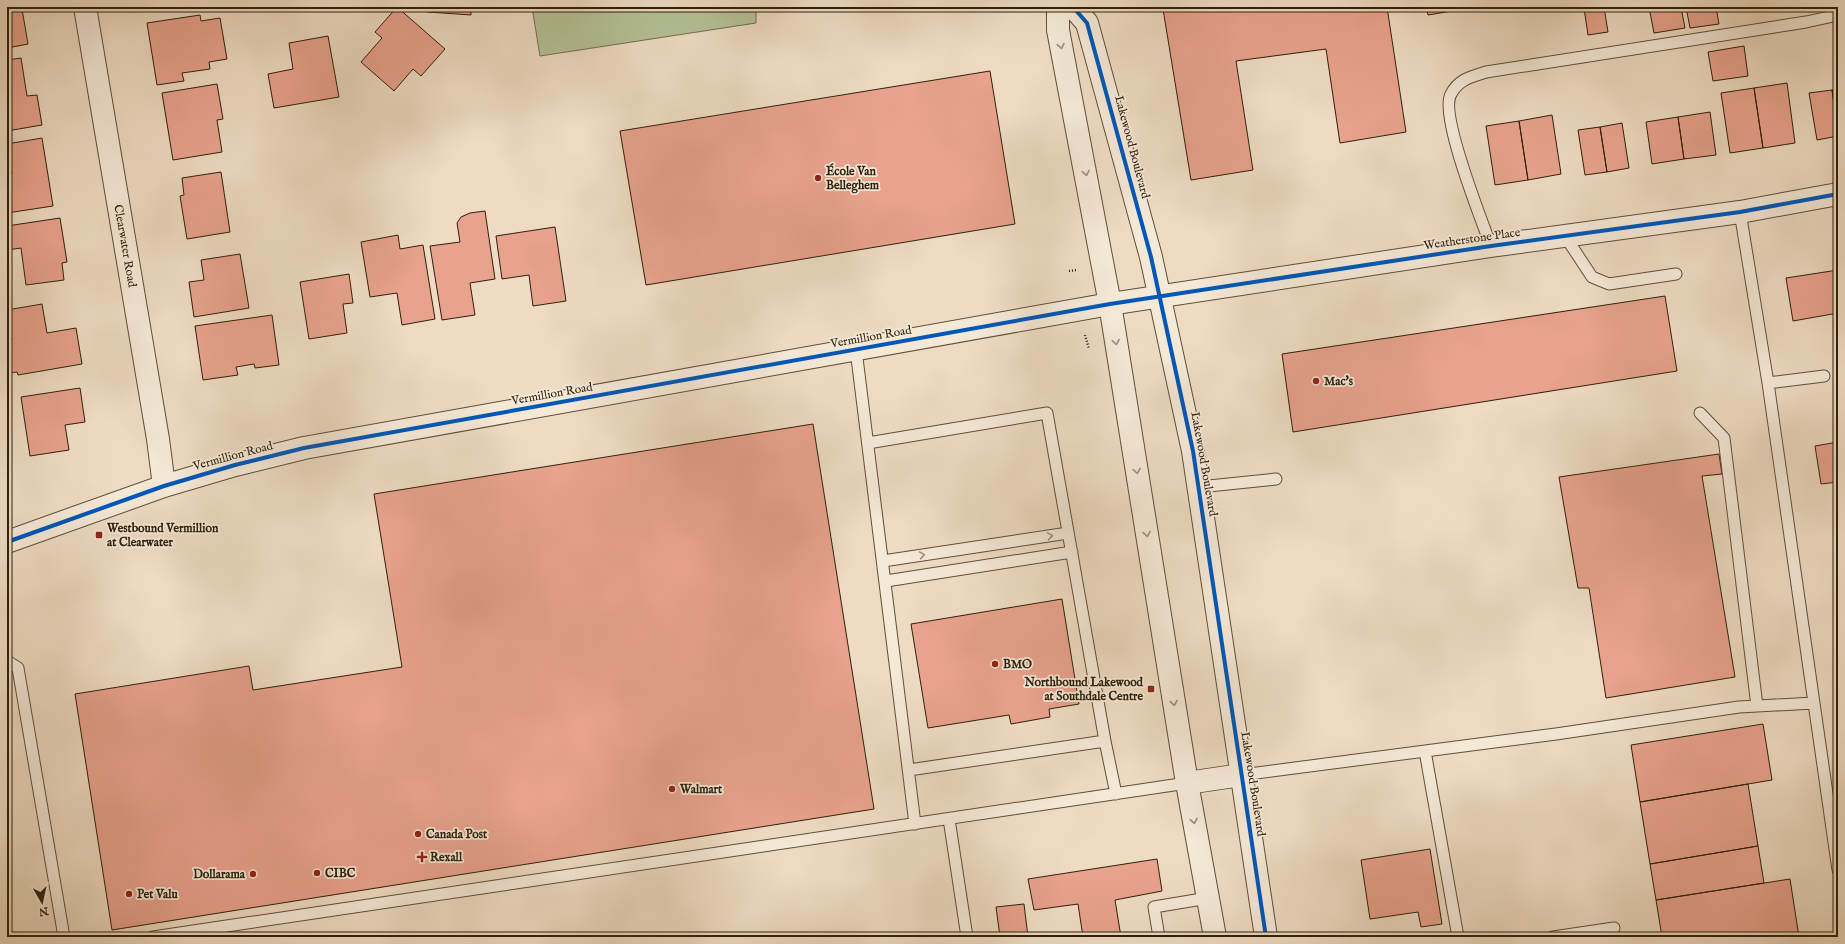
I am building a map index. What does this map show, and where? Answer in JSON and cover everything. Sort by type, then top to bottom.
[{"type":"street","name":"Clearwater Road","points":[[84,7],[164,486]]},
{"type":"street","points":[[1058,7],[1058,30],[1110,304],[1187,783],[1215,937]]},
{"type":"street","name":"Lakewood Boulevard","points":[[1073,7],[1087,23],[1151,257],[1193,451],[1266,937]]},
{"type":"street","name":"Weatherstone Place","points":[[1110,304],[1491,246],[1740,212],[1838,194]]},
{"type":"street","name":"Vermillion Road","points":[[7,542],[164,486],[235,464],[304,448],[1110,304]]},
{"type":"street","points":[[1187,783],[1241,775]]},
{"type":"lane","points":[[1491,246],[1469,189],[1448,110],[1450,94],[1465,78],[1486,72],[1806,22],[1838,15]]},
{"type":"lane","points":[[1740,212],[1768,383],[1838,870]]},
{"type":"lane","points":[[1565,236],[1592,277],[1609,284],[1676,274]]},
{"type":"lane","points":[[856,350],[886,581],[915,824]]},
{"type":"lane","points":[[1768,383],[1824,376]]},
{"type":"lane","points":[[868,443],[1047,413],[1105,741],[1116,794]]},
{"type":"lane","points":[[1700,413],[1724,438],[1757,706]]},
{"type":"lane","points":[[1199,487],[1276,479]]},
{"type":"lane","points":[[883,561],[1068,533]]},
{"type":"lane","points":[[886,581],[1072,552]]},
{"type":"lane","points":[[7,660],[18,668],[64,937]]},
{"type":"lane","points":[[1241,775],[1739,707],[1814,703]]},
{"type":"lane","points":[[909,770],[1105,741]]},
{"type":"lane","points":[[1425,751],[1458,937]]},
{"type":"lane","points":[[153,937],[1187,783]]},
{"type":"lane","points":[[949,819],[967,937]]},
{"type":"lane","points":[[1159,937],[1154,907],[1208,898]]},
{"type":"lane","points":[[1553,937],[1614,928]]},
{"type":"green space","points":[[532,7],[756,7],[756,23],[540,56]]},
{"type":"building","points":[[7,7],[15,7],[16,10],[22,9],[28,44],[7,48]]},
{"type":"building","points":[[397,7],[445,49],[421,76],[413,69],[394,91],[361,62],[382,38],[375,32]]},
{"type":"building","points":[[428,7],[471,7],[471,15],[428,12]]},
{"type":"building","points":[[1175,7],[1387,7],[1406,132],[1340,143],[1326,49],[1236,61],[1253,170],[1191,180],[1163,9]]},
{"type":"building","points":[[1426,7],[1451,7],[1452,11],[1428,15]]},
{"type":"building","points":[[1451,7],[1475,7],[1452,11]]},
{"type":"building","points":[[1604,7],[1608,32],[1588,35],[1584,8]]},
{"type":"building","points":[[1649,7],[1681,7],[1685,28],[1654,33]]},
{"type":"building","points":[[1686,7],[1716,7],[1719,24],[1690,28]]},
{"type":"building","points":[[200,15],[201,21],[220,18],[227,59],[209,62],[210,69],[182,73],[184,81],[157,85],[147,23]]},
{"type":"building","points":[[328,36],[339,97],[274,108],[268,74],[293,69],[289,43]]},
{"type":"building","points":[[1744,46],[1748,76],[1713,81],[1708,52]]},
{"type":"building","points":[[21,58],[27,96],[37,95],[42,125],[7,131],[7,60]]},
{"type":"building","name":"École Van Belleghem","points":[[990,71],[1015,224],[646,285],[620,131]]},
{"type":"building","points":[[1787,83],[1795,143],[1763,148],[1754,88]]},
{"type":"building","points":[[217,84],[223,119],[217,120],[222,152],[173,160],[162,93]]},
{"type":"building","points":[[1754,88],[1763,148],[1730,153],[1721,93]]},
{"type":"building","points":[[1838,89],[1838,126],[1832,90]]},
{"type":"building","points":[[1832,90],[1838,136],[1817,140],[1809,93]]},
{"type":"building","points":[[1710,112],[1716,155],[1684,159],[1678,117]]},
{"type":"building","points":[[1552,115],[1561,174],[1528,180],[1519,121]]},
{"type":"building","points":[[1678,117],[1684,159],[1652,164],[1646,122]]},
{"type":"building","points":[[1519,121],[1528,180],[1495,185],[1486,126]]},
{"type":"building","points":[[1622,123],[1629,168],[1607,172],[1600,127]]},
{"type":"building","points":[[1600,127],[1607,172],[1585,175],[1578,130]]},
{"type":"building","points":[[42,138],[53,206],[7,213],[7,175],[12,174],[7,144]]},
{"type":"building","points":[[221,172],[230,232],[187,239],[180,196],[184,195],[182,178]]},
{"type":"building","points":[[485,211],[495,279],[470,283],[475,315],[442,320],[430,246],[460,242],[457,223],[461,217],[470,213]]},
{"type":"building","points":[[60,218],[67,262],[62,263],[64,280],[26,285],[21,248],[7,250],[7,226]]},
{"type":"building","points":[[555,227],[566,301],[533,306],[529,275],[502,279],[496,236]]},
{"type":"building","points":[[398,235],[400,249],[423,245],[435,319],[402,325],[397,293],[370,297],[361,242]]},
{"type":"building","points":[[240,254],[249,308],[194,317],[189,282],[204,280],[201,260]]},
{"type":"building","points":[[1838,270],[1838,313],[1793,321],[1786,278]]},
{"type":"building","points":[[349,274],[353,303],[343,304],[347,333],[309,339],[300,282]]},
{"type":"building","points":[[1665,296],[1677,371],[1293,432],[1282,354]]},
{"type":"building","points":[[42,304],[47,333],[76,328],[82,364],[18,375],[17,372],[7,373],[7,341],[12,340],[7,310]]},
{"type":"building","points":[[272,315],[279,365],[255,368],[254,364],[236,367],[238,375],[203,380],[195,326]]},
{"type":"building","points":[[80,388],[85,422],[65,425],[69,450],[30,456],[21,397]]},
{"type":"building","points":[[813,424],[874,809],[112,930],[75,694],[249,666],[253,690],[402,667],[374,494]]},
{"type":"building","points":[[1838,442],[1838,482],[1821,484],[1815,446]]},
{"type":"building","points":[[1719,454],[1722,474],[1702,476],[1735,677],[1606,698],[1589,588],[1578,588],[1559,477]]},
{"type":"building","name":"BMO","points":[[1062,599],[1079,704],[1049,709],[1050,717],[1011,724],[1009,715],[928,728],[911,624]]},
{"type":"building","points":[[1838,605],[1838,632],[1834,606]]},
{"type":"building","points":[[1763,724],[1772,780],[1640,802],[1631,745]]},
{"type":"building","points":[[1748,784],[1758,846],[1650,864],[1640,802]]},
{"type":"building","points":[[1758,846],[1764,883],[1656,900],[1650,864]]},
{"type":"building","points":[[1430,849],[1442,924],[1421,927],[1418,912],[1370,919],[1361,860]]},
{"type":"building","points":[[1157,859],[1162,891],[1115,900],[1121,937],[1083,937],[1078,904],[1034,910],[1028,879]]},
{"type":"building","points":[[1790,879],[1799,937],[1662,937],[1656,900]]},
{"type":"building","points":[[1024,904],[1028,937],[1000,937],[996,907]]},
{"type":"cycle path","points":[[1073,7],[1087,23],[1151,257],[1193,451],[1266,937]]},
{"type":"cycle path","points":[[7,542],[164,486],[235,465],[304,448],[1110,304],[1491,246],[1740,212],[1838,194]]},
{"type":"place","name":"École Van Belleghem","points":[[818,178]]},
{"type":"place","name":"Mac's","points":[[1316,381]]},
{"type":"place","name":"Westbound Vermillion at Clearwater","points":[[99,535]]},
{"type":"place","name":"BMO","points":[[995,664]]},
{"type":"place","name":"Northbound Lakewood at Southdale Centre","points":[[1151,689]]},
{"type":"place","name":"Walmart","points":[[672,789]]},
{"type":"place","name":"Canada Post","points":[[418,834]]},
{"type":"place","name":"Rexall","points":[[422,857]]},
{"type":"place","name":"CIBC","points":[[317,873]]},
{"type":"place","name":"Dollarama","points":[[253,874]]},
{"type":"place","name":"Pet Valu","points":[[129,894]]}]
